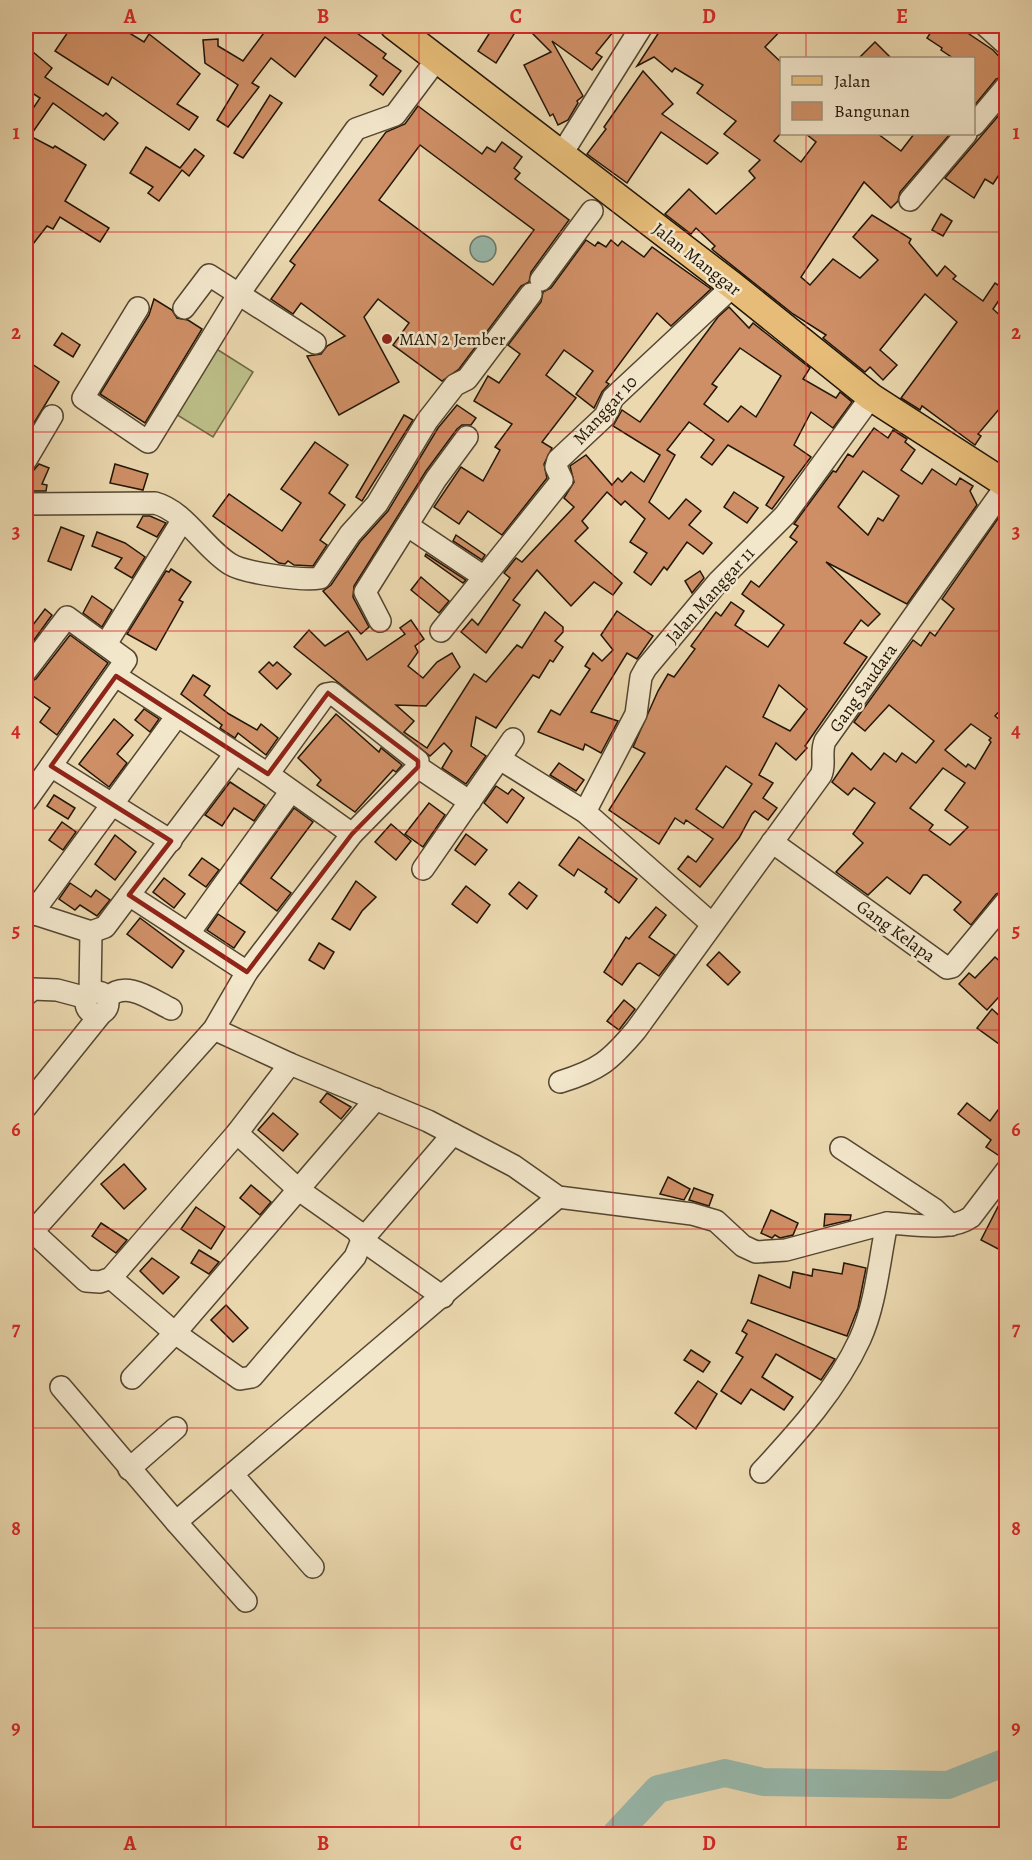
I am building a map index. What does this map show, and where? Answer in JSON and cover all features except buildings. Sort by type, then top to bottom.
[{"type":"main road","name":"Jalan Manggar","points":[[394,26],[733,286],[872,397],[1006,485]]},
{"type":"street","points":[[561,155],[642,26]]},
{"type":"street","points":[[986,26],[1006,44]]},
{"type":"street","points":[[138,308],[83,399],[148,442],[238,295],[356,129],[395,115],[437,59]]},
{"type":"street","points":[[975,124],[1006,87]]},
{"type":"street","points":[[910,200],[965,135]]},
{"type":"street","points":[[26,504],[162,504],[225,560],[238,568],[313,579],[324,576],[350,534],[377,504],[427,421],[455,385],[467,379],[592,211]]},
{"type":"street","points":[[184,309],[206,276],[315,343]]},
{"type":"street","name":"Manggar 10","points":[[441,631],[562,480],[556,469],[558,460],[605,416],[613,398],[733,286]]},
{"type":"street","name":"Jalan Manggar 11","points":[[585,812],[636,714],[641,676],[646,668],[718,582],[785,515],[872,397]]},
{"type":"street","points":[[26,460],[52,416]]},
{"type":"street","points":[[380,621],[364,594],[438,476],[467,437]]},
{"type":"street","name":"Gang Saudara","points":[[560,1082],[590,1072],[614,1056],[824,771],[822,748],[833,730],[1006,485]]},
{"type":"street","points":[[106,644],[182,521]]},
{"type":"street","points":[[408,526],[484,577]]},
{"type":"street","points":[[26,801],[126,660],[67,617],[27,665]]},
{"type":"street","points":[[116,676],[268,774],[352,834]]},
{"type":"street","points":[[268,774],[328,693],[332,693],[418,761],[418,767],[352,834],[247,972],[222,1016],[29,1235],[86,1281],[100,1282],[111,1278],[237,1133],[290,1064]]},
{"type":"street","points":[[95,931],[28,913],[177,716]]},
{"type":"street","points":[[423,869],[513,739]]},
{"type":"street","points":[[96,1001],[95,931],[129,895],[235,754]]},
{"type":"street","points":[[500,759],[585,812],[712,924]]},
{"type":"street","points":[[51,766],[171,841]]},
{"type":"street","points":[[418,767],[470,802]]},
{"type":"street","points":[[189,933],[291,791]]},
{"type":"street","name":"Gang Kelapa","points":[[772,842],[947,968],[952,967],[1006,902]]},
{"type":"street","points":[[129,895],[247,972]]},
{"type":"street","points":[[26,995],[33,989],[57,990],[96,1001]]},
{"type":"street","points":[[26,1107],[96,1001],[114,991],[125,989],[171,1009]]},
{"type":"street","points":[[222,1016],[290,1064],[453,1134],[514,1166],[558,1197],[692,1214],[716,1221],[743,1246],[756,1252],[786,1250],[886,1229],[951,1225],[964,1222],[971,1217],[1006,1171]]},
{"type":"street","points":[[132,1377],[175,1333],[376,1099]]},
{"type":"street","points":[[237,1133],[299,1190],[357,1232],[362,1240],[442,1296]]},
{"type":"street","points":[[111,1278],[175,1333],[240,1379],[248,1379],[355,1257],[362,1240],[453,1134]]},
{"type":"street","points":[[841,1148],[934,1209],[951,1225]]},
{"type":"street","points":[[177,1522],[558,1197]]},
{"type":"street","points":[[761,1472],[818,1405],[838,1378],[860,1339],[871,1305],[886,1229]]},
{"type":"street","points":[[61,1387],[129,1469],[246,1601]]},
{"type":"street","points":[[129,1469],[176,1428]]},
{"type":"street","points":[[233,1475],[312,1567]]},
{"type":"highlighted area","points":[[116,676],[268,774],[328,693],[418,761],[418,767],[352,834],[247,972],[129,895],[171,841],[51,766]]},
{"type":"green space","points":[[215,348],[253,372],[213,437],[174,413]]},
{"type":"water","points":[[483,236],[492,240],[496,249],[492,258],[483,262],[474,258],[470,249],[474,240]]},
{"type":"waterway","points":[[616,1834],[658,1789],[725,1773],[763,1782],[948,1785],[1006,1762]]},
{"type":"place","name":"MAN 2 Jember","points":[[387,339]]}]
